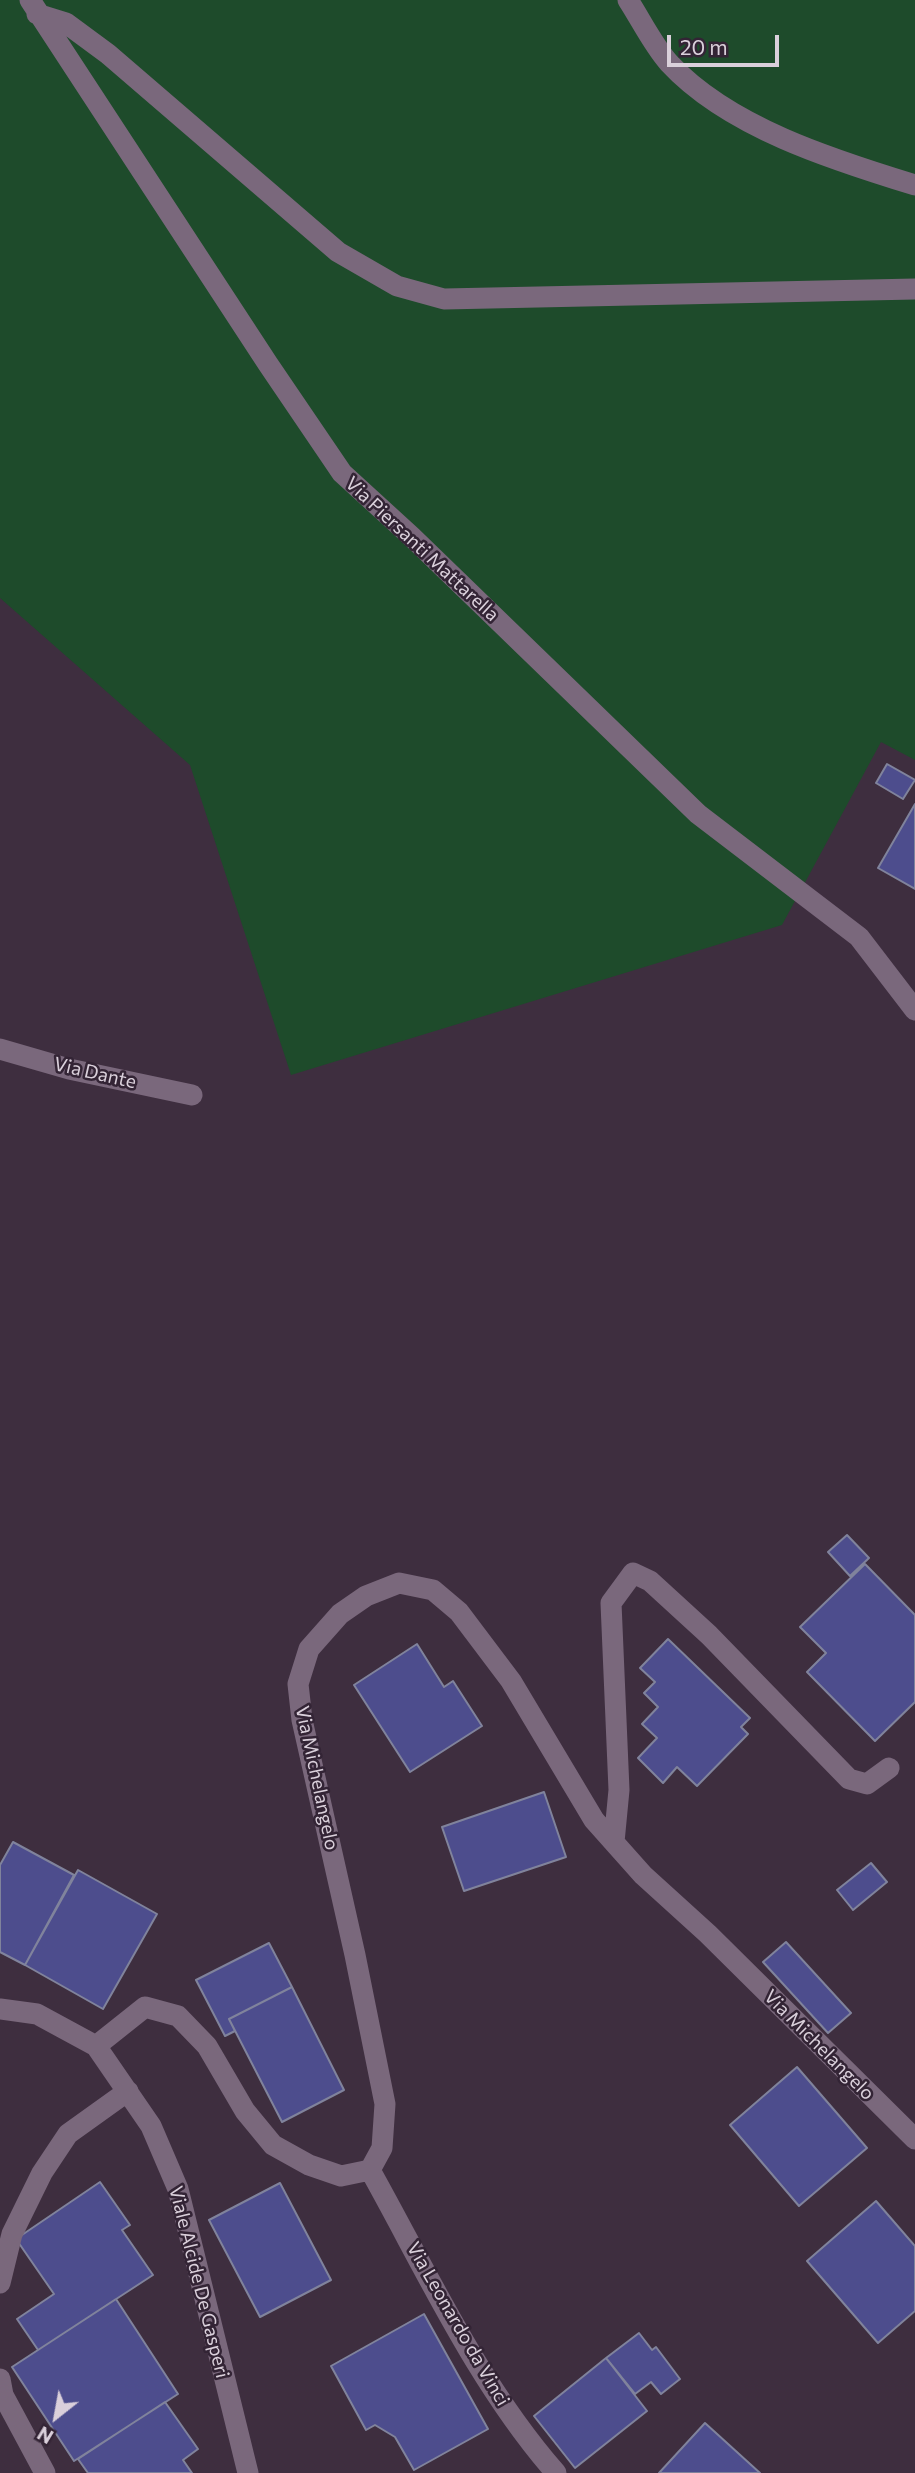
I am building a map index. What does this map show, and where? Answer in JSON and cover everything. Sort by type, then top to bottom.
[{"type":"street","points":[[628,0],[668,62],[716,105],[765,131],[874,173],[915,185]]},
{"type":"street","points":[[33,7],[66,23],[108,54],[338,252],[397,286],[444,299],[915,289]]},
{"type":"street","name":"Via Piersanti Mattarella","points":[[33,7],[342,473],[412,537],[698,814],[859,937],[915,1010]]},
{"type":"street","name":"Via Dante","points":[[0,1049],[69,1069],[192,1095]]},
{"type":"street","points":[[614,1842],[619,1790],[611,1603],[633,1573],[650,1581],[709,1635],[849,1779],[867,1784],[889,1768]]},
{"type":"street","name":"Via Michelangelo","points":[[370,2170],[382,2148],[385,2104],[355,1955],[302,1720],[299,1684],[309,1649],[341,1614],[366,1596],[399,1583],[433,1590],[459,1612],[511,1681],[594,1820],[643,1875],[708,1934],[915,2139]]},
{"type":"street","points":[[96,2046],[145,2007],[178,2016],[207,2046],[245,2111],[273,2145],[309,2165],[341,2176],[370,2170]]},
{"type":"street","name":"Viale Alcide De Gasperi","points":[[0,2009],[37,2014],[96,2046],[151,2126],[177,2189],[248,2473]]},
{"type":"street","points":[[0,2283],[12,2234],[48,2163],[68,2134],[128,2091]]},
{"type":"street","name":"Via Leonardo da Vinci","points":[[370,2170],[469,2349],[524,2437],[556,2473]]},
{"type":"street","points":[[0,2379],[3,2395],[45,2473]]},
{"type":"green space","points":[[0,0],[915,0],[915,760],[881,742],[782,925],[291,1075],[190,765],[0,598]]},
{"type":"building","points":[[887,764],[915,780],[903,799],[876,783]]},
{"type":"building","points":[[915,804],[915,889],[878,868]]},
{"type":"building","points":[[847,1535],[869,1558],[850,1576],[828,1552]]},
{"type":"building","points":[[865,1564],[915,1615],[915,1702],[875,1741],[807,1672],[826,1653],[800,1627]]},
{"type":"building","points":[[668,1639],[750,1718],[741,1727],[748,1734],[697,1786],[677,1767],[663,1783],[638,1758],[657,1738],[642,1724],[658,1707],[644,1693],[655,1682],[640,1668]]},
{"type":"building","points":[[417,1644],[444,1687],[453,1681],[482,1726],[410,1772],[354,1685]]},
{"type":"building","points":[[544,1792],[566,1857],[464,1891],[442,1827]]},
{"type":"building","points":[[13,1842],[74,1875],[25,1965],[0,1952],[0,1865]]},
{"type":"building","points":[[871,1863],[887,1882],[853,1910],[837,1890]]},
{"type":"building","points":[[78,1870],[157,1914],[103,2009],[25,1965]]},
{"type":"building","points":[[786,1942],[851,2013],[828,2033],[763,1962]]},
{"type":"building","points":[[269,1943],[292,1987],[229,2019],[235,2031],[225,2036],[196,1980]]},
{"type":"building","points":[[292,1987],[344,2090],[282,2122],[229,2019]]},
{"type":"building","points":[[797,2067],[867,2148],[799,2206],[730,2125]]},
{"type":"building","points":[[100,2182],[130,2225],[122,2230],[153,2275],[38,2350],[17,2319],[54,2294],[16,2239]]},
{"type":"building","points":[[280,2183],[331,2280],[260,2317],[209,2220]]},
{"type":"building","points":[[876,2201],[915,2246],[915,2311],[878,2343],[807,2261]]},
{"type":"building","points":[[116,2299],[178,2394],[74,2461],[12,2367]]},
{"type":"building","points":[[424,2314],[488,2429],[414,2470],[395,2437],[375,2425],[366,2430],[331,2366]]},
{"type":"building","points":[[639,2333],[652,2350],[656,2347],[680,2379],[661,2394],[651,2382],[635,2394],[606,2358]]},
{"type":"building","points":[[606,2358],[647,2411],[575,2468],[534,2416]]},
{"type":"building","points":[[165,2402],[198,2449],[183,2460],[192,2473],[88,2473],[78,2459]]},
{"type":"building","points":[[705,2423],[760,2473],[659,2473]]}]
